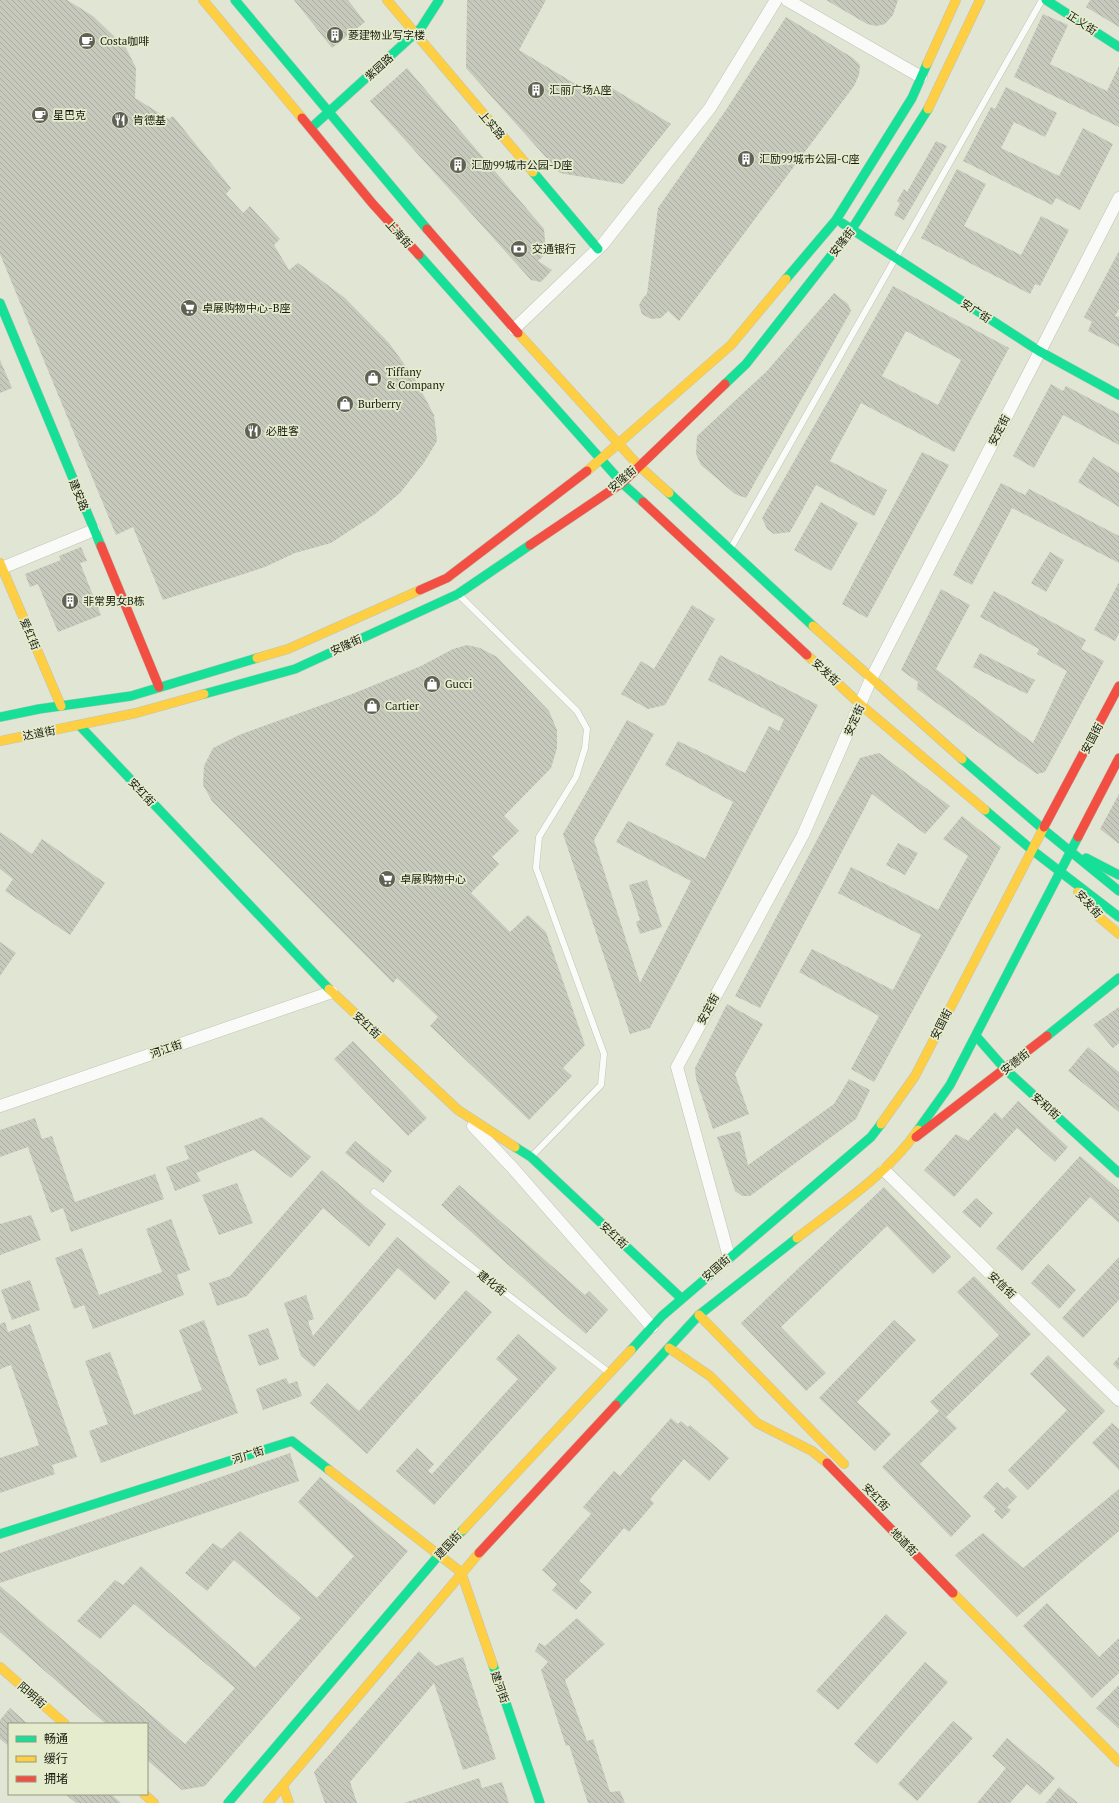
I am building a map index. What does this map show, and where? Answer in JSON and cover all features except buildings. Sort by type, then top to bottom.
[{"type":"main road","name":"上海街","points":[[204,0],[372,203],[601,461]]},
{"type":"main road","points":[[235,0],[330,111],[390,186],[514,329],[619,446],[871,679],[1043,829],[1119,891]]},
{"type":"main road","name":"上实路","points":[[387,0],[598,249]]},
{"type":"main road","name":"紫园路","points":[[311,128],[423,26],[439,0]]},
{"type":"main road","name":"安隆街","points":[[61,706],[131,696],[288,649],[448,578],[601,461],[731,345],[836,220],[912,98],[956,0]]},
{"type":"main road","name":"安隆街","points":[[79,725],[136,713],[295,669],[458,594],[622,483],[638,465],[746,364],[852,229],[930,106],[980,0]]},
{"type":"main road","name":"正义街","points":[[1046,0],[1119,47]]},
{"type":"main road","name":"安广街","points":[[836,220],[1039,351],[1119,395]]},
{"type":"main road","name":"建安路","points":[[0,303],[159,687]]},
{"type":"main road","name":"安发街","points":[[601,461],[622,483],[861,704],[1032,850],[1119,917]]},
{"type":"main road","name":"爱红街","points":[[1,566],[61,706]]},
{"type":"main road","name":"安国街","points":[[681,1298],[871,1137],[915,1076],[1119,686]]},
{"type":"main road","name":"达道街","points":[[0,717],[61,706]]},
{"type":"main road","name":"达道街","points":[[0,741],[79,725]]},
{"type":"main road","name":"安红街","points":[[79,725],[332,992],[458,1110],[531,1157],[681,1298]]},
{"type":"main road","points":[[268,1803],[461,1572],[699,1315],[884,1170],[909,1143],[950,1085],[1119,758]]},
{"type":"main road","points":[[1071,851],[1119,874]]},
{"type":"main road","name":"安发街","points":[[1061,872],[1100,918],[1119,934]]},
{"type":"main road","name":"安德街","points":[[909,1143],[1119,978]]},
{"type":"main road","name":"安和街","points":[[976,1036],[1005,1069],[1119,1172]]},
{"type":"main road","name":"建国街","points":[[228,1803],[439,1555],[652,1327],[681,1298]]},
{"type":"main road","points":[[699,1315],[848,1469]]},
{"type":"main road","name":"地道街","points":[[669,1348],[710,1376],[757,1424],[812,1451],[832,1466],[886,1525],[1119,1762]]},
{"type":"main road","name":"河广街","points":[[0,1534],[292,1441],[461,1572]]},
{"type":"main road","name":"建河街","points":[[461,1572],[540,1803]]},
{"type":"main road","name":"阳明街","points":[[0,1667],[64,1723]]},
{"type":"main road","points":[[283,1786],[289,1803]]},
{"type":"main road","points":[[145,1795],[154,1803]]},
{"type":"street","points":[[514,329],[598,249],[710,108],[776,0]]},
{"type":"street","points":[[787,0],[921,78]]},
{"type":"street","name":"安定街","points":[[729,1257],[677,1067],[802,834],[871,679],[1119,198]]},
{"type":"street","points":[[1,566],[94,530]]},
{"type":"street","points":[[61,706],[79,725]]},
{"type":"street","name":"河江街","points":[[0,1106],[332,992]]},
{"type":"street","points":[[458,1110],[511,1166],[652,1327]]},
{"type":"street","name":"安信街","points":[[884,1170],[1119,1400]]},
{"type":"lane","points":[[730,549],[1042,0]]},
{"type":"lane","points":[[458,594],[577,712],[587,730],[585,748],[576,777],[539,837],[536,868],[604,1054],[601,1085],[531,1157]]},
{"type":"lane","name":"建化街","points":[[374,1192],[610,1373]]},
{"type":"traffic: fast","points":[[235,0],[427,229]]},
{"type":"traffic: fast","points":[[311,128],[421,28],[439,0]]},
{"type":"traffic: fast","points":[[1046,0],[1119,47]]},
{"type":"traffic: fast","points":[[786,279],[836,220],[912,98],[927,64]]},
{"type":"traffic: fast","points":[[725,384],[746,364],[852,229],[928,109]]},
{"type":"traffic: fast","points":[[533,172],[598,249]]},
{"type":"traffic: fast","points":[[842,223],[1039,351],[1119,395]]},
{"type":"traffic: fast","points":[[419,255],[622,483],[643,502]]},
{"type":"traffic: fast","points":[[0,303],[101,546]]},
{"type":"traffic: fast","points":[[669,493],[813,626]]},
{"type":"traffic: fast","points":[[204,694],[295,669],[458,594],[530,545]]},
{"type":"traffic: fast","points":[[0,717],[39,709],[131,696],[257,658]]},
{"type":"traffic: fast","points":[[79,725],[329,989]]},
{"type":"traffic: fast","points":[[962,759],[1043,829],[1119,891]]},
{"type":"traffic: fast","points":[[985,810],[1032,850],[1119,917]]},
{"type":"traffic: fast","points":[[918,1130],[950,1085],[1078,837]]},
{"type":"traffic: fast","points":[[1086,858],[1119,875]]},
{"type":"traffic: fast","points":[[1047,1036],[1119,978]]},
{"type":"traffic: fast","points":[[976,1036],[1005,1069],[1119,1173]]},
{"type":"traffic: fast","points":[[631,1350],[662,1316],[871,1137],[881,1124]]},
{"type":"traffic: fast","points":[[515,1147],[531,1157],[681,1298]]},
{"type":"traffic: fast","points":[[616,1405],[699,1315],[797,1238]]},
{"type":"traffic: fast","points":[[0,1534],[292,1441],[329,1470]]},
{"type":"traffic: fast","points":[[228,1803],[439,1555],[463,1530]]},
{"type":"traffic: fast","points":[[493,1665],[540,1803]]},
{"type":"traffic: slow","points":[[203,0],[302,118]]},
{"type":"traffic: slow","points":[[387,0],[533,172]]},
{"type":"traffic: slow","points":[[927,64],[956,0]]},
{"type":"traffic: slow","points":[[928,109],[980,0]]},
{"type":"traffic: slow","points":[[587,471],[731,345],[786,279]]},
{"type":"traffic: slow","points":[[518,333],[638,465],[669,493]]},
{"type":"traffic: slow","points":[[0,563],[61,706]]},
{"type":"traffic: slow","points":[[257,658],[288,649],[420,590]]},
{"type":"traffic: slow","points":[[813,626],[962,759]]},
{"type":"traffic: slow","points":[[807,655],[861,705],[985,810]]},
{"type":"traffic: slow","points":[[0,741],[136,713],[204,694]]},
{"type":"traffic: slow","points":[[881,1124],[915,1076],[1044,827]]},
{"type":"traffic: slow","points":[[1078,892],[1100,918],[1119,934]]},
{"type":"traffic: slow","points":[[329,989],[458,1110],[515,1147]]},
{"type":"traffic: slow","points":[[797,1238],[846,1201],[877,1175],[906,1146],[918,1130]]},
{"type":"traffic: slow","points":[[699,1315],[844,1464]]},
{"type":"traffic: slow","points":[[669,1348],[710,1376],[757,1423],[812,1451],[827,1463]]},
{"type":"traffic: slow","points":[[463,1530],[631,1350]]},
{"type":"traffic: slow","points":[[329,1470],[461,1572],[493,1665]]},
{"type":"traffic: slow","points":[[268,1803],[479,1553]]},
{"type":"traffic: slow","points":[[953,1593],[1119,1762]]},
{"type":"traffic: slow","points":[[0,1667],[64,1723]]},
{"type":"traffic: slow","points":[[283,1786],[289,1803]]},
{"type":"traffic: slow","points":[[145,1795],[154,1803]]},
{"type":"traffic: jam","points":[[302,118],[372,203],[419,255]]},
{"type":"traffic: jam","points":[[427,229],[518,333]]},
{"type":"traffic: jam","points":[[530,545],[622,483],[725,384]]},
{"type":"traffic: jam","points":[[420,590],[447,578],[587,471]]},
{"type":"traffic: jam","points":[[643,502],[807,655]]},
{"type":"traffic: jam","points":[[101,546],[159,687]]},
{"type":"traffic: jam","points":[[1044,827],[1119,686]]},
{"type":"traffic: jam","points":[[1078,837],[1119,758]]},
{"type":"traffic: jam","points":[[916,1137],[1047,1036]]},
{"type":"traffic: jam","points":[[479,1553],[616,1405]]},
{"type":"traffic: jam","points":[[827,1463],[953,1593]]},
{"type":"place","name":"菱建物业写字楼","points":[[335,35]]},
{"type":"place","name":"Costa咖啡","points":[[87,41]]},
{"type":"place","name":"汇丽广场A座","points":[[536,90]]},
{"type":"place","name":"星巴克","points":[[40,115]]},
{"type":"place","name":"肯德基","points":[[120,120]]},
{"type":"place","name":"汇励99城市公园-C座","points":[[746,159]]},
{"type":"place","name":"汇励99城市公园-D座","points":[[458,165]]},
{"type":"place","name":"交通银行","points":[[519,249]]},
{"type":"place","name":"卓展购物中心-B座","points":[[189,308]]},
{"type":"place","name":"Tiffany & Company","points":[[373,378]]},
{"type":"place","name":"Burberry","points":[[345,404]]},
{"type":"place","name":"必胜客","points":[[253,431]]},
{"type":"place","name":"非常男女B栋","points":[[70,601]]},
{"type":"place","name":"Gucci","points":[[432,684]]},
{"type":"place","name":"Cartier","points":[[372,706]]},
{"type":"place","name":"卓展购物中心","points":[[387,879]]}]
